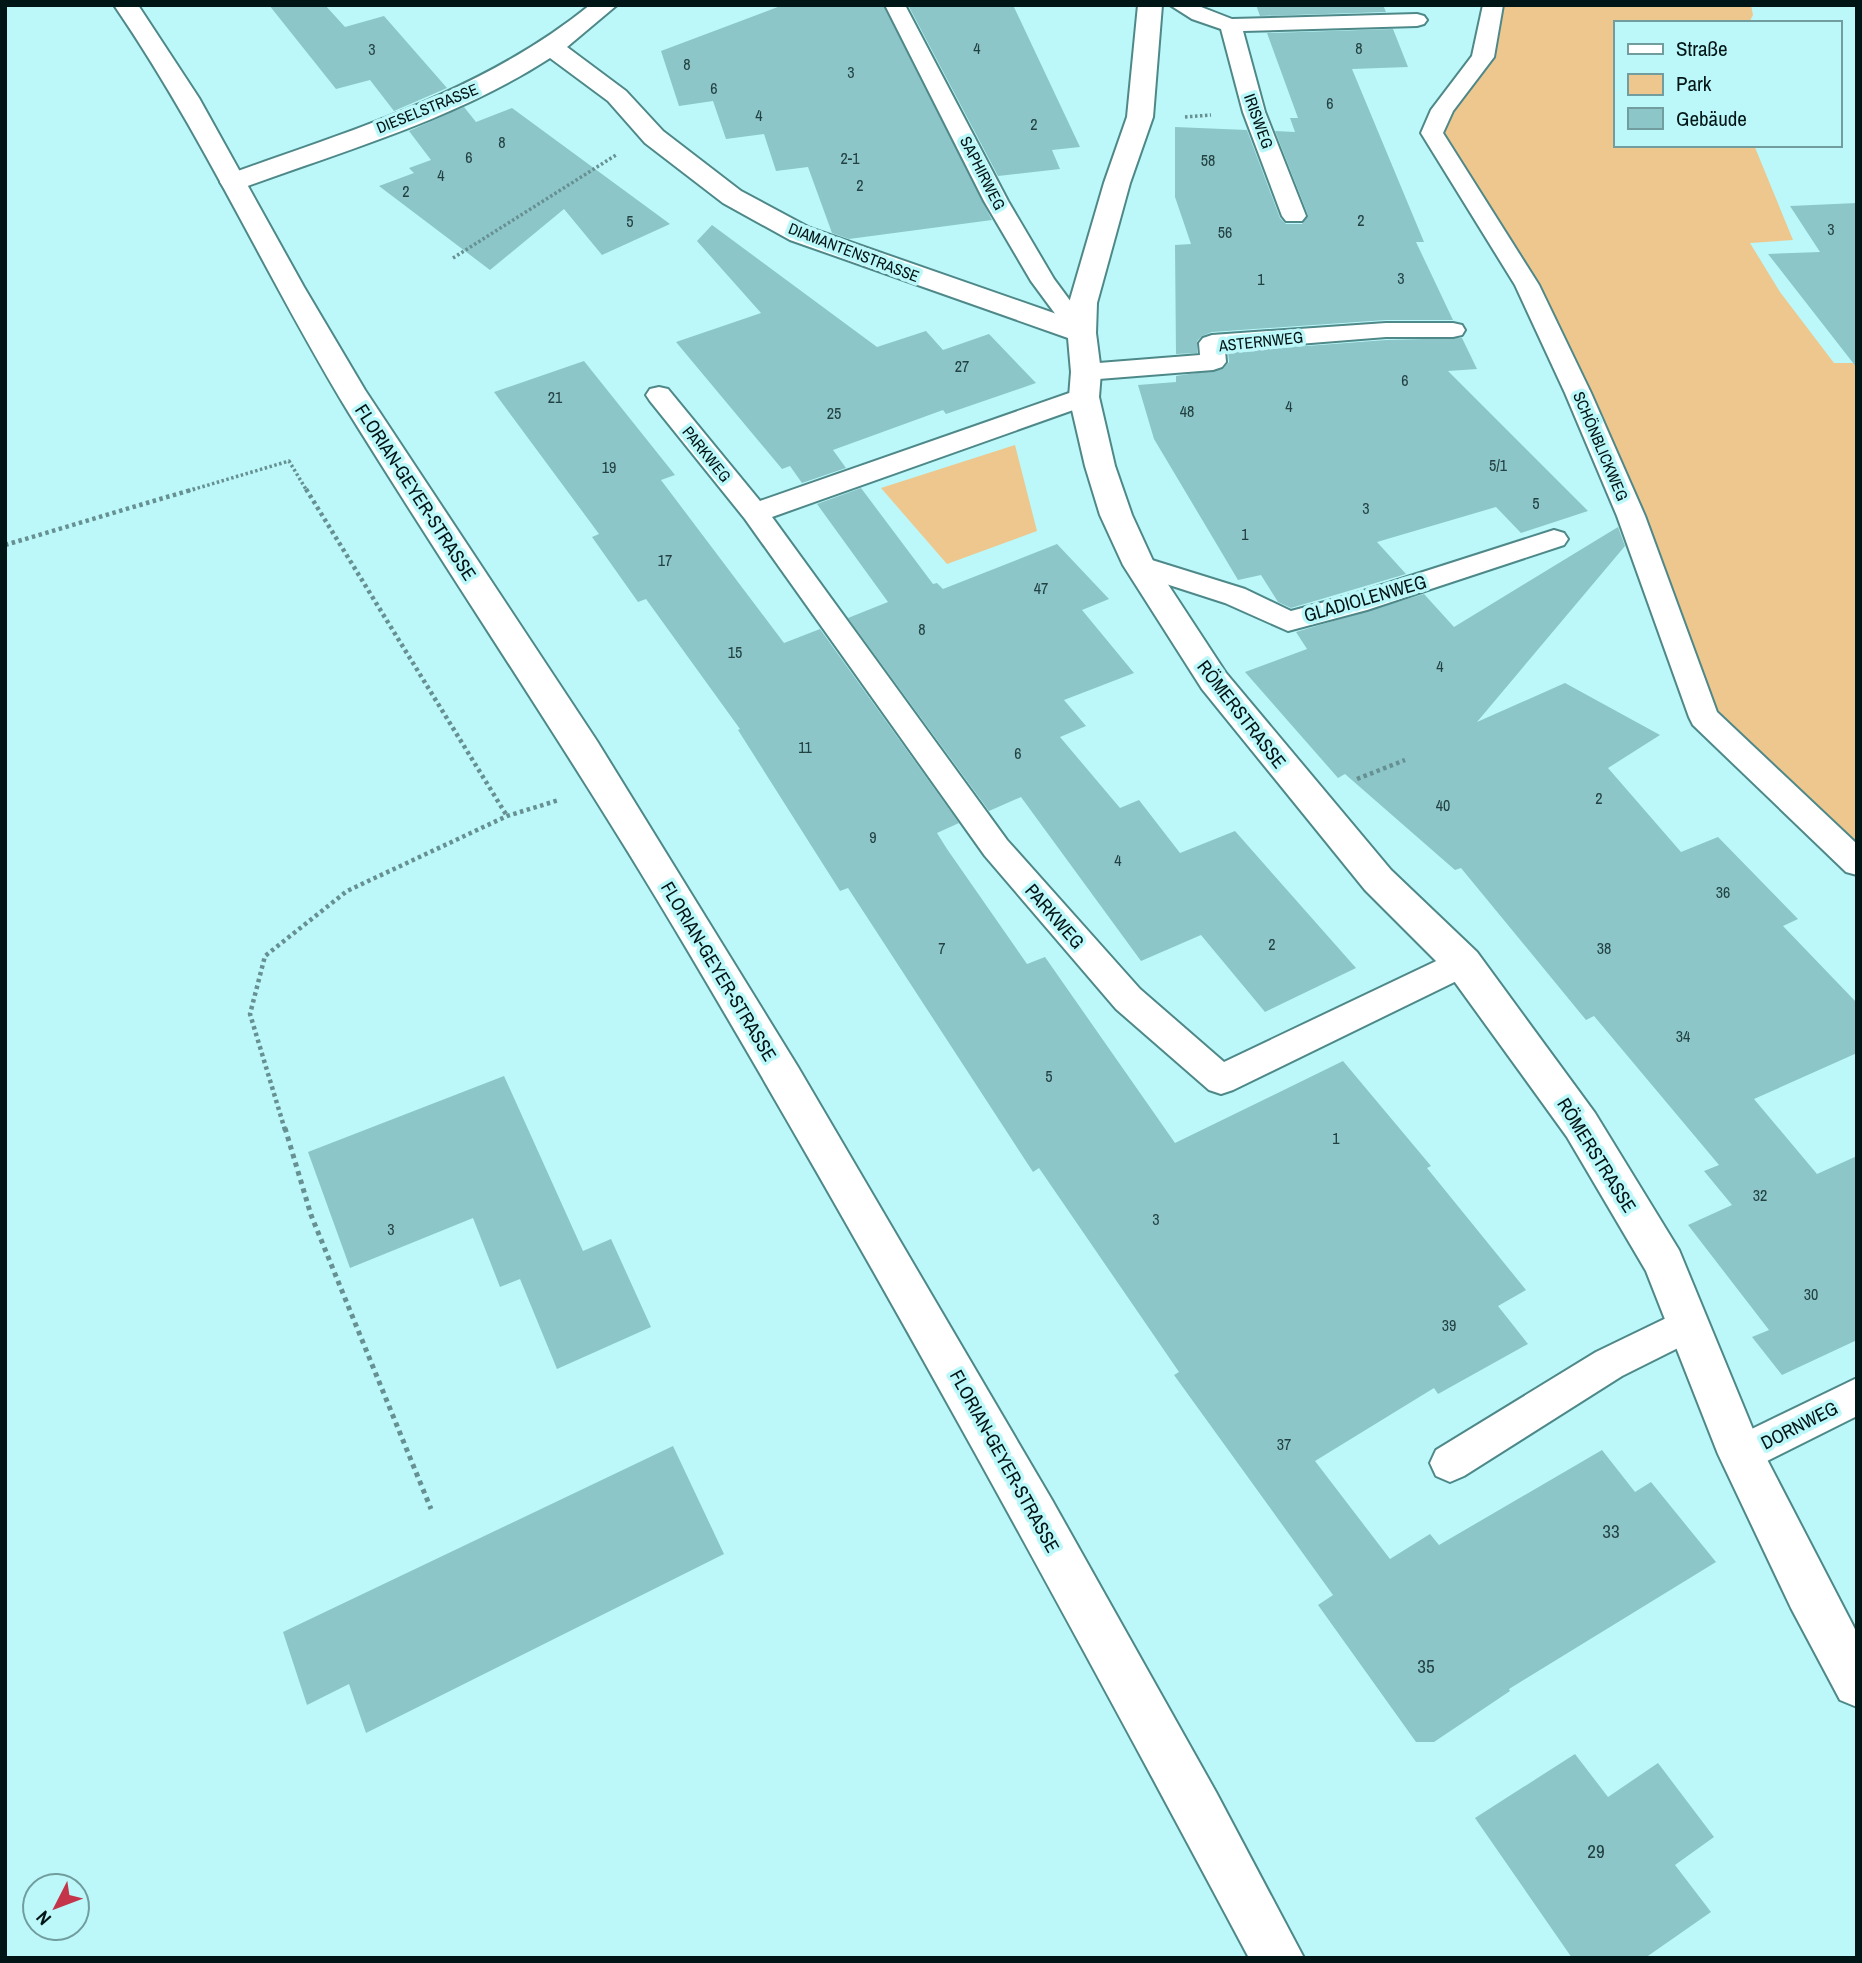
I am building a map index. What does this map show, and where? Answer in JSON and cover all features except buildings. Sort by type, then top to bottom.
[{"type":"street","name":"FLORIAN-GEYER-STRASSE","points":[[126,5],[150,38],[233,182],[323,347],[607,786],[766,1048],[949,1359],[1278,1958]]},
{"type":"street","name":"DIESELSTRASSE","points":[[233,182],[472,90],[552,48],[605,5]]},
{"type":"street","name":"RÖMERSTRASSE","points":[[1150,5],[1140,117],[1116,183],[1083,303],[1085,384],[1100,466],[1116,514],[1139,565],[1214,681],[1378,880],[1463,963],[1581,1125],[1664,1263],[1741,1454],[1808,1591],[1857,1683]]},
{"type":"street","name":"DIAMANTENSTRASSE","points":[[552,48],[617,96],[654,137],[723,189],[800,234],[1082,333]]},
{"type":"lane","name":"SAPHIRWEG","points":[[895,5],[996,201],[1043,281],[1082,333]]},
{"type":"lane","points":[[1180,5],[1199,15],[1231,25],[1417,20]]},
{"type":"lane","name":"SCHÖNBLICKWEG","points":[[1493,5],[1483,57],[1442,110],[1432,133],[1527,285],[1578,393],[1630,516],[1704,717],[1857,863]]},
{"type":"lane","name":"IRISWEG","points":[[1231,25],[1254,112],[1294,216]]},
{"type":"lane","name":"ASTERNWEG","points":[[1085,384],[1213,362],[1212,343],[1386,330],[1454,330]]},
{"type":"lane","points":[[755,513],[1085,384]]},
{"type":"lane","name":"PARKWEG","points":[[659,395],[755,513],[996,848],[1128,999],[1221,1080],[1463,963]]},
{"type":"lane","name":"GLADIOLENWEG","points":[[1139,565],[1235,596],[1288,621],[1357,603],[1554,539]]},
{"type":"lane","points":[[1450,1464],[1609,1364],[1687,1325]]},
{"type":"lane","name":"DORNWEG","points":[[1741,1454],[1857,1396]]},
{"type":"path","points":[[1176,117],[1213,115]]},
{"type":"path","points":[[453,258],[602,162]]},
{"type":"path","points":[[5,545],[289,461],[507,816]]},
{"type":"path","points":[[431,1509],[311,1215],[250,1014],[265,956],[347,891],[507,816],[607,786]]},
{"type":"green space","points":[[1503,5],[1751,5],[1753,15],[1750,21],[1614,21],[1614,147],[1755,147],[1793,240],[1750,243],[1780,292],[1834,363],[1857,363],[1857,848],[1710,714],[1663,592],[1442,134],[1451,114],[1490,58]]},
{"type":"green space","points":[[1015,445],[1037,531],[947,564],[881,488]]}]
